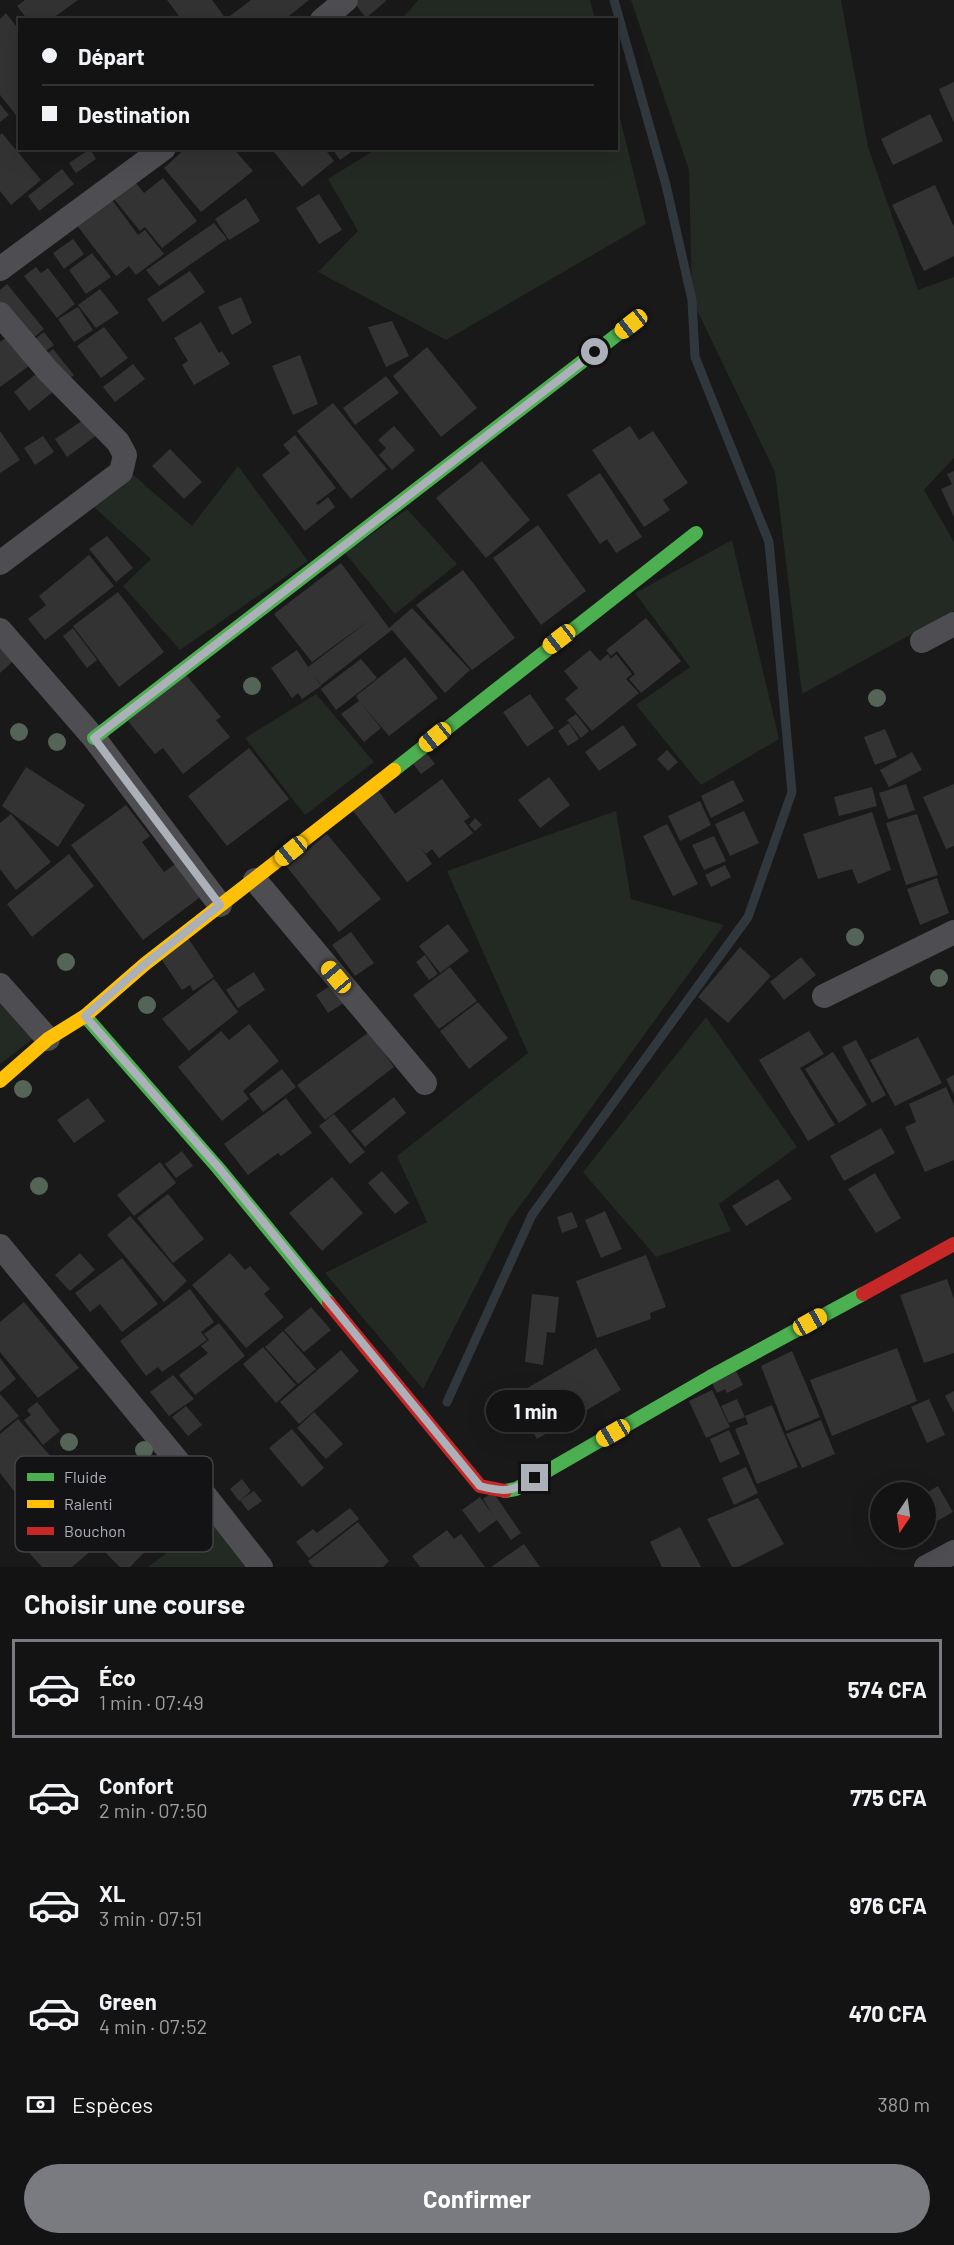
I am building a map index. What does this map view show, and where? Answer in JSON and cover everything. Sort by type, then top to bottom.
[{"type":"street","points":[[0,269],[161,150]]},
{"type":"street","points":[[0,314],[48,371],[118,442],[126,455],[121,472],[0,563]]},
{"type":"street","points":[[94,738],[631,324]]},
{"type":"street","points":[[0,1081],[48,1040],[85,1016],[145,964],[696,533]]},
{"type":"street","points":[[922,641],[954,624]]},
{"type":"street","points":[[0,630],[94,738],[220,905]]},
{"type":"street","points":[[255,880],[425,1083]]},
{"type":"street","points":[[824,996],[954,932]]},
{"type":"street","points":[[0,985],[48,1040]]},
{"type":"street","points":[[85,1016],[219,1168],[480,1486],[501,1491],[516,1489],[710,1377],[954,1244]]},
{"type":"street","points":[[0,1246],[173,1456]]},
{"type":"street","points":[[213,1506],[261,1567]]},
{"type":"street","points":[[926,1567],[954,1552]]},
{"type":"shaded area","points":[[418,0],[590,0],[595,18],[403,18]]},
{"type":"shaded area","points":[[631,0],[841,0],[868,147],[918,290],[954,277],[954,458],[924,490],[954,542],[954,611],[802,694],[775,472],[692,300],[689,170]]},
{"type":"shaded area","points":[[618,109],[646,224],[446,340],[318,272],[358,231],[328,179],[374,150],[618,150]]},
{"type":"shaded area","points":[[238,466],[308,561],[180,650],[123,586],[151,559],[94,507],[131,473],[192,526]]},
{"type":"shaded area","points":[[407,509],[457,564],[395,614],[345,553]]},
{"type":"shaded area","points":[[732,540],[779,739],[701,785],[636,705],[690,667],[635,593]]},
{"type":"shaded area","points":[[316,694],[374,762],[305,815],[245,738]]},
{"type":"shaded area","points":[[616,811],[631,899],[724,925],[509,1221],[423,1389],[325,1273],[427,1222],[397,1156],[528,1053],[447,871]]},
{"type":"shaded area","points":[[0,996],[33,1039],[0,1064]]},
{"type":"shaded area","points":[[706,1017],[797,1147],[719,1204],[731,1231],[656,1257],[583,1172]]},
{"type":"shaded area","points":[[213,1518],[251,1567],[148,1567],[168,1552],[213,1552]]},
{"type":"building","points":[[25,0],[78,0],[53,18],[26,18],[17,6]]},
{"type":"building","points":[[167,0],[212,0],[225,18],[180,18]]},
{"type":"building","points":[[251,0],[309,0],[286,18],[227,18]]},
{"type":"building","points":[[353,1],[386,1],[366,18]]},
{"type":"building","points":[[6,13],[18,28],[18,118],[0,95],[0,19]]},
{"type":"building","points":[[954,82],[954,123],[939,89]]},
{"type":"building","points":[[0,104],[9,115],[0,122]]},
{"type":"building","points":[[930,114],[943,141],[893,165],[881,139]]},
{"type":"building","points":[[2,133],[41,180],[11,205],[0,191],[0,135]]},
{"type":"building","points":[[88,150],[96,159],[76,173],[69,163]]},
{"type":"building","points":[[184,150],[235,150],[253,171],[201,212],[164,168]]},
{"type":"building","points":[[273,150],[326,150],[334,161],[302,187]]},
{"type":"building","points":[[333,150],[354,150],[340,160]]},
{"type":"building","points":[[62,169],[74,184],[39,211],[28,196]]},
{"type":"building","points":[[163,178],[197,221],[162,248],[145,227],[140,231],[114,199],[135,182],[144,193]]},
{"type":"building","points":[[935,185],[954,227],[954,256],[924,271],[892,205]]},
{"type":"building","points":[[319,194],[342,230],[319,244],[296,208]]},
{"type":"building","points":[[110,197],[138,235],[145,230],[164,254],[136,275],[129,266],[116,276],[75,223]]},
{"type":"building","points":[[246,198],[260,221],[229,240],[215,219]]},
{"type":"building","points":[[214,223],[227,239],[159,286],[146,270]]},
{"type":"building","points":[[73,239],[84,254],[64,269],[53,253]]},
{"type":"building","points":[[92,253],[111,277],[86,294],[69,270]]},
{"type":"building","points":[[36,267],[41,273],[48,268],[75,304],[57,318],[24,276]]},
{"type":"building","points":[[190,271],[205,292],[163,322],[147,299]]},
{"type":"building","points":[[7,284],[44,329],[26,344],[16,329],[3,337],[0,333],[0,290]]},
{"type":"building","points":[[100,289],[119,313],[96,328],[78,305]]},
{"type":"building","points":[[241,297],[252,323],[232,335],[218,307]]},
{"type":"building","points":[[78,307],[93,330],[74,342],[58,319]]},
{"type":"building","points":[[392,321],[409,356],[386,367],[368,327]]},
{"type":"building","points":[[201,322],[219,353],[222,351],[230,364],[194,385],[182,365],[188,361],[174,338]]},
{"type":"building","points":[[104,327],[128,358],[101,378],[77,346]]},
{"type":"building","points":[[13,332],[37,360],[0,387],[0,342]]},
{"type":"building","points":[[44,332],[54,345],[38,357],[28,344]]},
{"type":"building","points":[[427,347],[477,408],[441,437],[393,376]]},
{"type":"building","points":[[53,349],[74,375],[29,411],[14,392],[37,373],[32,366]]},
{"type":"building","points":[[300,355],[318,404],[293,415],[272,366]]},
{"type":"building","points":[[133,364],[145,379],[115,402],[103,387]]},
{"type":"building","points":[[386,376],[399,393],[355,425],[343,408]]},
{"type":"building","points":[[333,403],[387,469],[351,499],[297,431]]},
{"type":"building","points":[[89,416],[101,432],[67,457],[55,439]]},
{"type":"building","points":[[394,426],[415,450],[392,470],[379,455],[386,448],[378,440]]},
{"type":"building","points":[[630,426],[639,440],[653,431],[688,483],[663,500],[670,510],[644,527],[592,450]]},
{"type":"building","points":[[0,431],[20,460],[0,473]]},
{"type":"building","points":[[295,435],[336,488],[316,503],[318,505],[328,497],[335,507],[305,531],[262,475],[290,453],[283,445]]},
{"type":"building","points":[[43,436],[54,452],[35,465],[24,448]]},
{"type":"building","points":[[170,449],[202,482],[184,499],[152,466]]},
{"type":"building","points":[[482,461],[530,520],[486,558],[436,498]]},
{"type":"building","points":[[954,471],[954,517],[941,489],[952,484],[947,474]]},
{"type":"building","points":[[600,473],[642,537],[616,553],[607,539],[600,544],[567,495]]},
{"type":"building","points":[[538,525],[586,591],[541,625],[493,558]]},
{"type":"building","points":[[107,536],[133,568],[116,582],[89,549]]},
{"type":"building","points":[[89,555],[114,586],[45,640],[28,619],[46,605],[39,596]]},
{"type":"building","points":[[341,563],[389,628],[412,608],[470,670],[445,693],[392,630],[321,685],[314,674],[321,686],[302,699],[298,693],[292,698],[271,668],[297,650],[308,667],[371,619],[312,662],[274,614]]},
{"type":"building","points":[[463,570],[515,638],[472,670],[416,605]]},
{"type":"building","points":[[118,592],[164,652],[119,687],[73,626]]},
{"type":"building","points":[[646,618],[681,661],[641,693],[629,679],[635,674],[617,651],[611,656],[606,650]]},
{"type":"building","points":[[73,628],[97,660],[87,668],[63,636]]},
{"type":"building","points":[[0,635],[19,656],[0,673]]},
{"type":"building","points":[[590,650],[600,661],[608,654],[611,659],[616,654],[632,674],[626,679],[639,693],[592,731],[565,699],[578,688],[564,671]]},
{"type":"building","points":[[405,657],[438,698],[389,736],[361,703],[381,728],[364,742],[341,714],[359,701],[356,696]]},
{"type":"building","points":[[361,659],[377,678],[336,710],[321,689]]},
{"type":"building","points":[[186,675],[221,717],[216,720],[230,737],[183,774],[163,748],[155,754],[128,721]]},
{"type":"building","points":[[530,694],[554,728],[527,747],[503,712]]},
{"type":"building","points":[[576,714],[589,731],[581,738],[567,720]]},
{"type":"building","points":[[569,723],[579,739],[568,746],[558,731]]},
{"type":"building","points":[[623,725],[637,745],[599,771],[585,752]]},
{"type":"building","points":[[885,729],[897,757],[875,765],[864,737]]},
{"type":"building","points":[[249,748],[289,799],[227,846],[188,796]]},
{"type":"building","points":[[667,750],[678,762],[668,771],[657,759]]},
{"type":"building","points":[[425,751],[435,764],[421,774],[411,761]]},
{"type":"building","points":[[912,752],[922,770],[889,787],[880,770]]},
{"type":"building","points":[[26,767],[85,805],[58,847],[2,806]]},
{"type":"building","points":[[549,777],[570,805],[540,828],[518,800]]},
{"type":"building","points":[[442,779],[470,817],[464,821],[473,833],[439,858],[432,849],[426,854],[421,848],[432,864],[407,882],[351,808],[377,789],[395,814]]},
{"type":"building","points":[[733,780],[744,801],[711,818],[701,796]]},
{"type":"building","points":[[906,784],[915,810],[888,819],[879,793]]},
{"type":"building","points":[[954,784],[954,846],[946,849],[923,797]]},
{"type":"building","points":[[872,787],[877,806],[839,816],[834,797]]},
{"type":"building","points":[[700,801],[711,825],[680,841],[668,816]]},
{"type":"building","points":[[126,805],[150,836],[142,842],[164,872],[178,862],[203,895],[143,940],[71,845]]},
{"type":"building","points":[[744,811],[759,843],[730,856],[715,824]]},
{"type":"building","points":[[872,812],[891,870],[858,884],[852,869],[818,879],[803,834]]},
{"type":"building","points":[[11,814],[51,862],[16,890],[0,869],[0,823]]},
{"type":"building","points":[[917,814],[938,875],[906,885],[886,823]]},
{"type":"building","points":[[475,818],[482,825],[475,831],[469,825]]},
{"type":"building","points":[[667,824],[698,884],[673,896],[643,836]]},
{"type":"building","points":[[327,834],[381,899],[339,932],[287,867]]},
{"type":"building","points":[[714,836],[726,861],[704,870],[692,845]]},
{"type":"building","points":[[69,854],[94,886],[32,937],[7,904]]},
{"type":"building","points":[[725,865],[731,877],[711,887],[705,875]]},
{"type":"building","points":[[937,878],[949,913],[920,925],[907,889]]},
{"type":"building","points":[[448,924],[469,951],[440,973],[419,946]]},
{"type":"building","points":[[351,932],[374,963],[355,976],[332,945]]},
{"type":"building","points":[[188,938],[214,977],[193,991],[190,985],[182,990],[160,957]]},
{"type":"building","points":[[740,947],[771,976],[728,1023],[698,997]]},
{"type":"building","points":[[425,955],[438,974],[429,980],[416,962]]},
{"type":"building","points":[[801,957],[816,975],[784,1000],[770,982]]},
{"type":"building","points":[[450,967],[477,1001],[439,1029],[413,995]]},
{"type":"building","points":[[254,972],[265,990],[238,1008],[226,990]]},
{"type":"building","points":[[214,979],[238,1012],[189,1051],[162,1019]]},
{"type":"building","points":[[335,983],[347,1001],[328,1013],[316,995]]},
{"type":"building","points":[[478,1002],[508,1038],[469,1069],[440,1031]]},
{"type":"building","points":[[249,1024],[279,1061],[243,1091],[249,1099],[222,1121],[178,1067],[221,1031],[229,1040]]},
{"type":"building","points":[[809,1031],[824,1054],[800,1068],[835,1125],[808,1141],[759,1060]]},
{"type":"building","points":[[369,1032],[394,1067],[325,1120],[297,1085]]},
{"type":"building","points":[[918,1037],[942,1083],[895,1106],[870,1060]]},
{"type":"building","points":[[856,1040],[886,1095],[872,1103],[842,1047]]},
{"type":"building","points":[[833,1052],[867,1105],[839,1123],[805,1069]]},
{"type":"building","points":[[282,1069],[296,1087],[263,1112],[249,1094]]},
{"type":"building","points":[[954,1075],[954,1095],[946,1079]]},
{"type":"building","points":[[946,1087],[954,1105],[954,1160],[925,1172],[905,1127],[916,1122],[909,1104]]},
{"type":"building","points":[[394,1097],[406,1113],[365,1147],[351,1131]]},
{"type":"building","points":[[88,1098],[105,1121],[74,1143],[57,1120]]},
{"type":"building","points":[[286,1098],[312,1133],[281,1156],[278,1153],[248,1175],[224,1144]]},
{"type":"building","points":[[334,1114],[365,1152],[350,1164],[319,1126]]},
{"type":"building","points":[[881,1128],[895,1153],[844,1181],[830,1156]]},
{"type":"building","points":[[182,1151],[193,1166],[176,1178],[165,1164]]},
{"type":"building","points":[[160,1162],[176,1183],[134,1216],[117,1195]]},
{"type":"building","points":[[382,1171],[409,1203],[395,1214],[368,1183]]},
{"type":"building","points":[[875,1173],[901,1218],[876,1233],[848,1189]]},
{"type":"building","points":[[332,1177],[363,1213],[322,1251],[289,1213]]},
{"type":"building","points":[[778,1179],[792,1199],[746,1226],[732,1206]]},
{"type":"building","points":[[168,1194],[204,1239],[173,1263],[137,1218]]},
{"type":"building","points":[[605,1211],[622,1249],[601,1258],[585,1220]]},
{"type":"building","points":[[572,1212],[578,1227],[562,1233],[557,1217]]},
{"type":"building","points":[[130,1216],[187,1281],[164,1302],[107,1235]]},
{"type":"building","points":[[80,1253],[95,1270],[70,1291],[55,1275]]},
{"type":"building","points":[[230,1253],[245,1270],[250,1266],[270,1289],[264,1294],[284,1317],[246,1348],[192,1285]]},
{"type":"building","points":[[646,1255],[666,1307],[650,1313],[651,1319],[597,1338],[576,1281]]},
{"type":"building","points":[[122,1258],[158,1304],[122,1332],[100,1304],[90,1312],[75,1293]]},
{"type":"building","points":[[947,1279],[954,1299],[954,1353],[924,1363],[900,1295]]},
{"type":"building","points":[[190,1289],[214,1322],[201,1332],[207,1340],[162,1372],[158,1367],[146,1376],[120,1341]]},
{"type":"building","points":[[532,1294],[559,1297],[555,1333],[547,1332],[543,1365],[525,1362]]},
{"type":"building","points":[[24,1302],[79,1368],[38,1398],[0,1352],[0,1322]]},
{"type":"building","points":[[311,1307],[331,1330],[304,1352],[284,1330]]},
{"type":"building","points":[[219,1323],[245,1356],[195,1395],[179,1375],[208,1353],[201,1346],[209,1340],[204,1334]]},
{"type":"building","points":[[283,1331],[316,1369],[298,1384],[265,1347]]},
{"type":"building","points":[[263,1347],[296,1385],[276,1403],[243,1364]]},
{"type":"building","points":[[596,1348],[621,1390],[537,1439],[512,1397]]},
{"type":"building","points":[[897,1348],[917,1401],[832,1436],[810,1380]]},
{"type":"building","points":[[341,1350],[359,1371],[299,1424],[280,1402]]},
{"type":"building","points":[[792,1351],[820,1417],[786,1431],[761,1366]]},
{"type":"building","points":[[0,1358],[16,1379],[0,1392]]},
{"type":"building","points":[[734,1367],[743,1385],[727,1393],[725,1389],[717,1393],[710,1379]]},
{"type":"building","points":[[173,1375],[194,1399],[169,1416],[150,1392]]},
{"type":"building","points":[[712,1390],[730,1427],[706,1438],[689,1401]]},
{"type":"building","points":[[954,1391],[954,1413],[945,1396]]},
{"type":"building","points":[[0,1394],[19,1416],[0,1431]]},
{"type":"building","points":[[737,1399],[745,1417],[729,1423],[721,1406]]},
{"type":"building","points":[[929,1399],[945,1435],[927,1443],[911,1407]]},
{"type":"building","points":[[37,1402],[60,1431],[43,1445],[24,1420],[31,1415],[27,1410]]},
{"type":"building","points":[[772,1405],[798,1467],[757,1484],[735,1429],[748,1424],[745,1416]]},
{"type":"building","points":[[186,1406],[202,1425],[188,1436],[172,1417]]},
{"type":"building","points":[[314,1412],[343,1444],[326,1459],[297,1428]]},
{"type":"building","points":[[18,1419],[50,1456],[15,1456],[14,1491],[0,1473],[0,1434]]},
{"type":"building","points":[[821,1420],[835,1454],[802,1468],[786,1434]]},
{"type":"building","points":[[292,1429],[324,1468],[302,1487],[269,1448]]},
{"type":"building","points":[[729,1430],[740,1454],[720,1463],[710,1439]]},
{"type":"building","points":[[746,1467],[758,1493],[734,1505],[722,1478]]},
{"type":"building","points":[[242,1479],[251,1491],[239,1501],[230,1489]]},
{"type":"building","points":[[938,1486],[953,1512],[936,1522],[936,1487]]},
{"type":"building","points":[[254,1491],[262,1501],[248,1511],[240,1500]]},
{"type":"building","points":[[493,1492],[521,1533],[511,1540],[497,1520],[479,1533],[462,1510],[480,1497],[493,1515],[483,1499]]},
{"type":"building","points":[[758,1498],[784,1544],[738,1567],[732,1567],[707,1519]]},
{"type":"building","points":[[350,1508],[359,1519],[309,1558],[296,1542],[313,1529],[317,1533]]},
{"type":"building","points":[[358,1522],[389,1561],[383,1567],[313,1567],[308,1561]]},
{"type":"building","points":[[680,1527],[701,1567],[662,1567],[650,1542]]},
{"type":"building","points":[[447,1530],[454,1539],[461,1534],[485,1567],[420,1567],[412,1556]]},
{"type":"building","points":[[524,1544],[540,1567],[491,1567]]},
{"type":"building","points":[[28,1552],[89,1552],[72,1567],[42,1567]]},
{"type":"building","points":[[105,1552],[145,1552],[130,1567],[120,1567]]},
{"type":"waterway","points":[[447,1402],[532,1215],[748,917],[792,792],[769,542],[695,357],[692,300],[666,185],[614,0]]},
{"type":"traffic: fast","points":[[94,738],[631,324]]},
{"type":"traffic: fast","points":[[394,770],[696,533]]},
{"type":"traffic: fast","points":[[85,1016],[219,1169],[329,1303]]},
{"type":"traffic: fast","points":[[505,1491],[516,1489],[710,1377],[863,1294]]},
{"type":"traffic: slow","points":[[0,1081],[48,1039],[85,1016],[145,964],[394,770]]},
{"type":"traffic: jam","points":[[863,1294],[954,1244]]},
{"type":"traffic: jam","points":[[329,1303],[480,1486],[505,1491]]},
{"type":"route","points":[[535,1478],[516,1489],[501,1491],[480,1486],[219,1168],[85,1016],[145,964],[220,905],[94,738],[595,352]]}]
